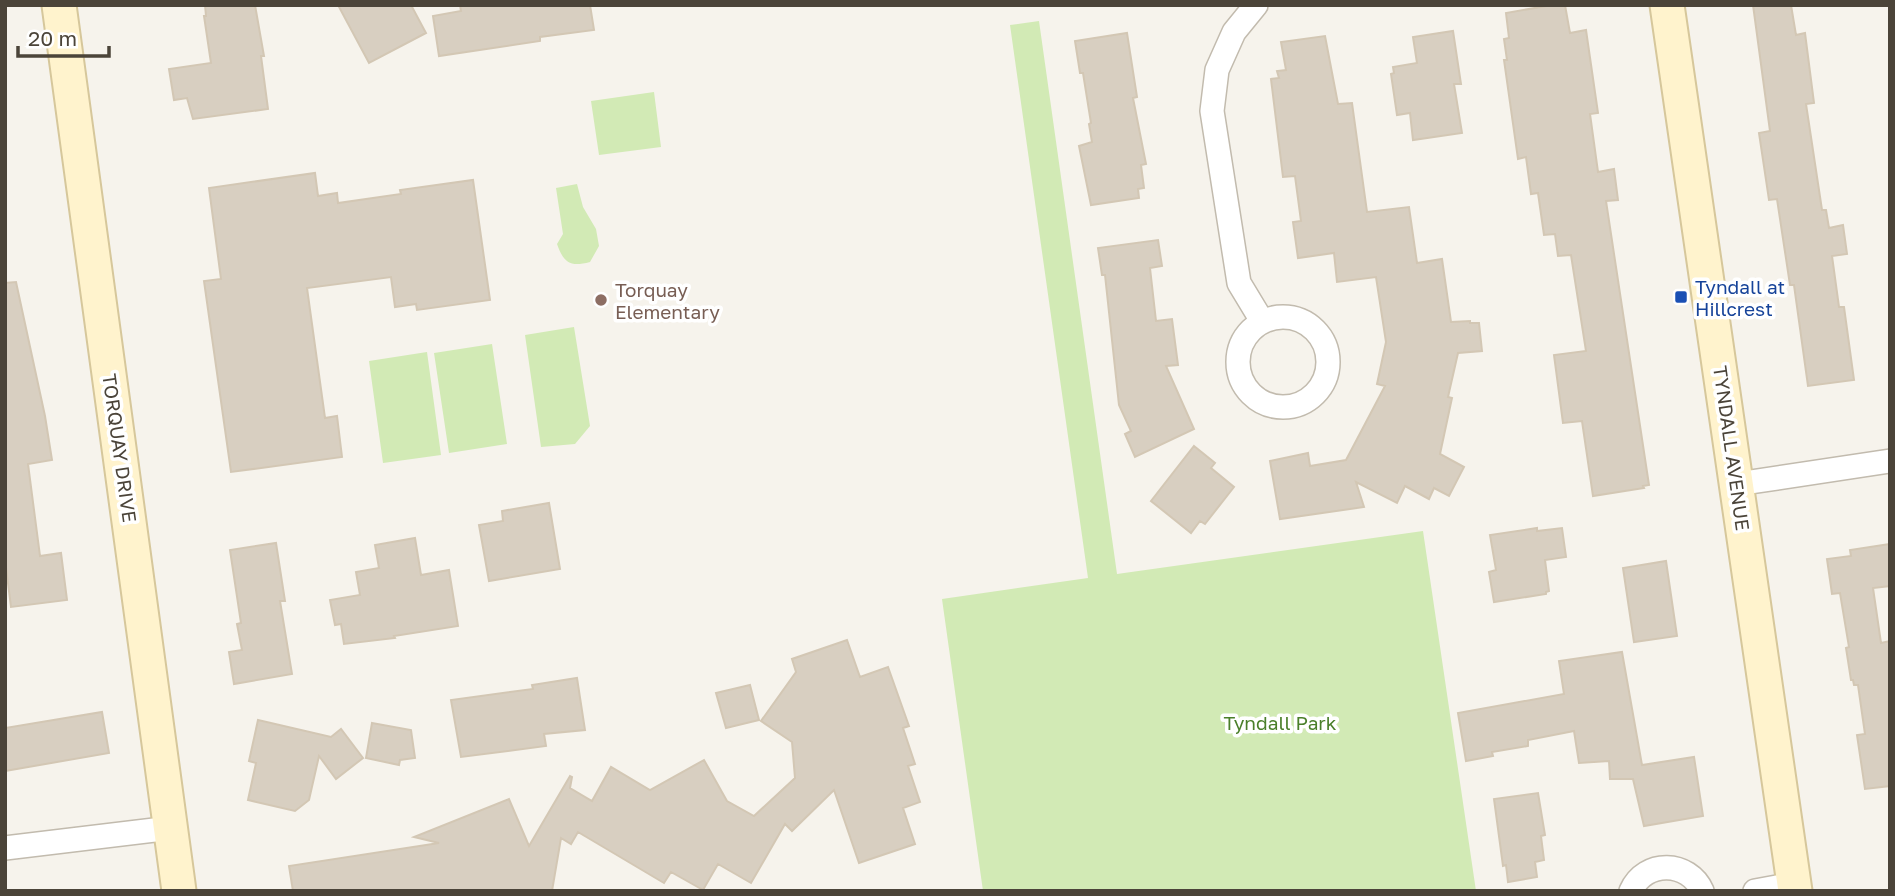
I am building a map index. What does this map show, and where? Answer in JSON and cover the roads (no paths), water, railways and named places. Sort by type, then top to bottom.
[{"type":"street","name":"TORQUAY DRIVE","points":[[59,5],[179,891]]},
{"type":"street","points":[[1256,5],[1234,32],[1217,70],[1212,111],[1239,283],[1262,321]]},
{"type":"street","name":"TYNDALL AVENUE","points":[[1667,5],[1795,887]]},
{"type":"street","points":[[1737,484],[1890,461]]},
{"type":"street","points":[[5,848],[171,828]]},
{"type":"street","points":[[1631,891],[1643,875],[1654,869],[1668,867],[1693,876],[1702,891]]},
{"type":"street","points":[[1755,891],[1795,887]]},
{"type":"place","name":"Tyndall at Hillcrest","points":[[1681,297]]},
{"type":"place","name":"Torquay Elementary","points":[[601,300]]},
{"type":"park label","name":"Tyndall Park","points":[[1280,722]]}]
